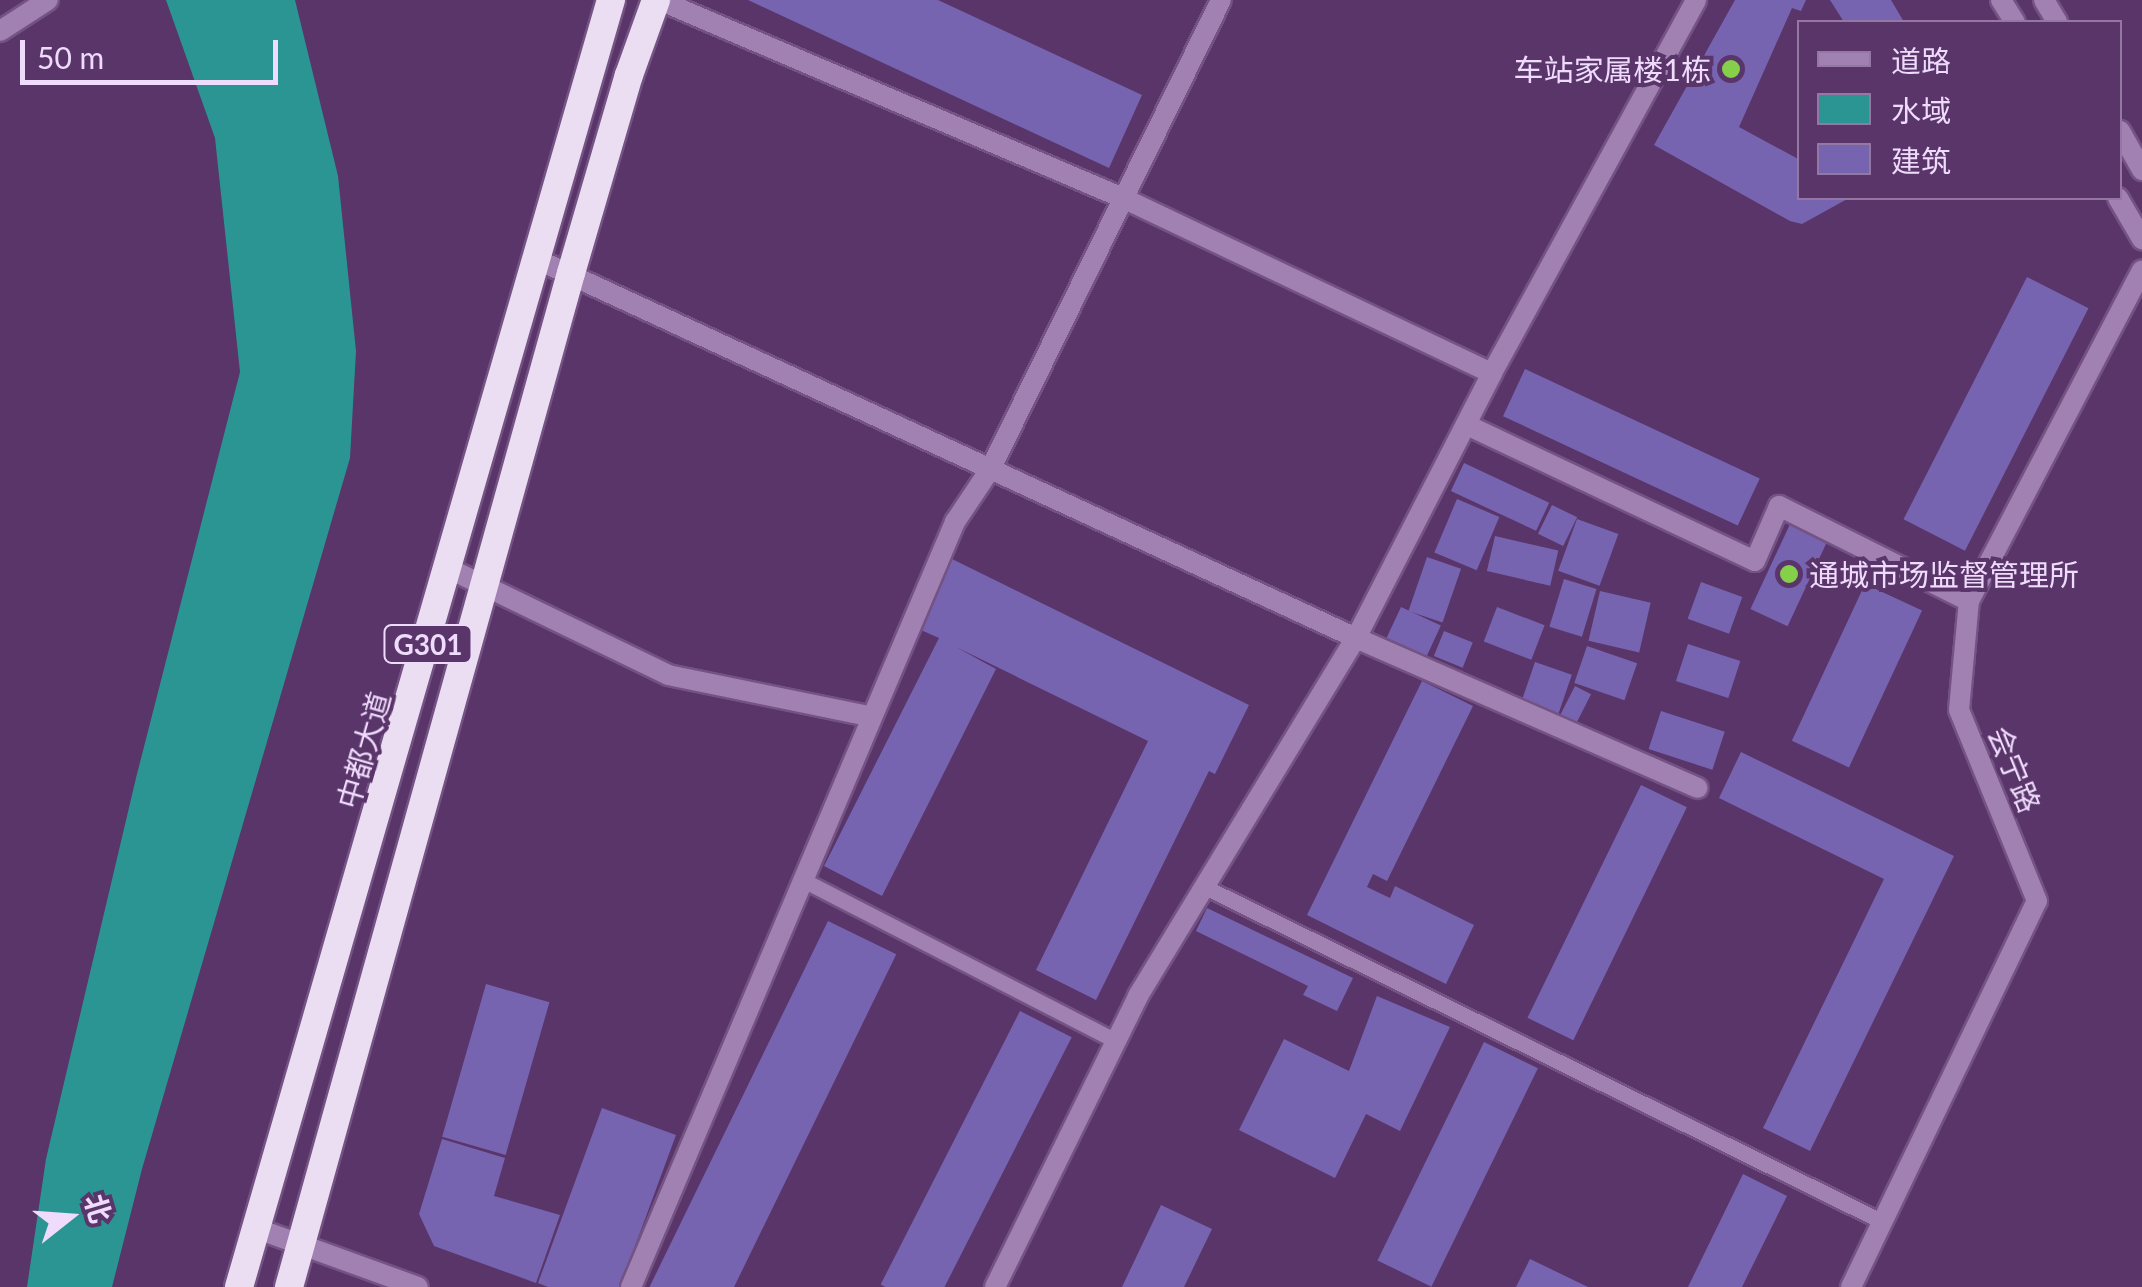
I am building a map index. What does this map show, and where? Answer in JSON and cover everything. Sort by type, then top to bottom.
[{"type":"highway","name":"中都大道","points":[[239,1287],[450,569],[534,258],[611,0]]},
{"type":"highway","name":"G301","points":[[289,1287],[487,586],[571,272],[629,76],[658,0]]},
{"type":"street","points":[[0,31],[48,0]]},
{"type":"street","points":[[658,0],[1125,199],[1492,374]]},
{"type":"street","points":[[631,1287],[955,522],[992,468],[1221,0]]},
{"type":"street","points":[[995,1287],[1116,1041],[1204,887],[1356,638],[1688,3]]},
{"type":"street","points":[[2122,135],[2142,170]]},
{"type":"street","points":[[2119,200],[2142,239]]},
{"type":"street","points":[[534,258],[1356,638],[1697,788]]},
{"type":"street","name":"会宁路","points":[[1851,1287],[2037,901],[1959,710],[1968,601],[2142,270]]},
{"type":"street","points":[[1469,426],[1754,560],[1778,506],[1968,601]]},
{"type":"street","points":[[450,569],[668,675],[872,717]]},
{"type":"street","points":[[256,1228],[418,1287]]},
{"type":"lane","points":[[803,880],[1116,1041]]},
{"type":"lane","points":[[1204,887],[1882,1222]]},
{"type":"water","points":[[166,0],[295,0],[338,176],[356,351],[350,458],[142,1169],[112,1287],[27,1287],[46,1159],[136,778],[240,372],[215,138]]},
{"type":"building","points":[[748,0],[938,0],[1142,95],[1109,168]]},
{"type":"building","name":"车站家属楼1栋","points":[[1735,0],[1806,0],[1801,11],[1792,8],[1739,127],[1797,158],[1797,200],[1845,200],[1802,224],[1790,221],[1654,145]]},
{"type":"building","points":[[1830,0],[1891,0],[1903,20],[1843,20]]},
{"type":"building","points":[[2027,277],[2088,308],[1965,551],[1904,519]]},
{"type":"building","points":[[1525,369],[1760,478],[1738,526],[1503,416]]},
{"type":"building","points":[[1464,463],[1549,503],[1536,531],[1451,491]]},
{"type":"building","points":[[1457,499],[1499,517],[1477,570],[1434,552]]},
{"type":"building","points":[[1552,505],[1577,517],[1563,546],[1538,534]]},
{"type":"building","points":[[1577,519],[1618,534],[1600,586],[1558,571]]},
{"type":"building","name":"通城市场监督管理所","points":[[1791,522],[1828,539],[1788,626],[1750,609]]},
{"type":"building","points":[[1495,536],[1558,551],[1550,586],[1487,571]]},
{"type":"building","points":[[948,557],[1249,705],[1215,774],[1209,771],[1096,1000],[1036,970],[1148,741],[956,647],[996,669],[882,896],[824,866],[939,638],[914,627]]},
{"type":"building","points":[[1427,557],[1461,569],[1442,623],[1408,611]]},
{"type":"building","points":[[1564,579],[1597,589],[1582,637],[1549,627]]},
{"type":"building","points":[[1701,582],[1742,597],[1729,634],[1688,619]]},
{"type":"building","points":[[1865,584],[1922,611],[1849,767],[1792,741]]},
{"type":"building","points":[[1600,591],[1651,603],[1639,652],[1589,641]]},
{"type":"building","points":[[1401,607],[1441,626],[1427,656],[1387,638]]},
{"type":"building","points":[[1497,607],[1545,625],[1531,660],[1484,642]]},
{"type":"building","points":[[1444,631],[1473,643],[1463,668],[1434,656]]},
{"type":"building","points":[[1688,644],[1740,661],[1728,698],[1676,681]]},
{"type":"building","points":[[1587,646],[1637,663],[1624,700],[1574,683]]},
{"type":"building","points":[[1535,662],[1572,675],[1559,713],[1522,701]]},
{"type":"building","points":[[1422,681],[1473,706],[1387,881],[1373,874],[1367,887],[1390,898],[1395,886],[1474,925],[1446,984],[1307,915]]},
{"type":"building","points":[[1575,686],[1591,694],[1577,723],[1560,715]]},
{"type":"building","points":[[1661,711],[1725,732],[1712,770],[1649,749]]},
{"type":"building","points":[[1741,752],[1954,856],[1810,1151],[1763,1128],[1884,879],[1719,798]]},
{"type":"building","points":[[1641,785],[1687,807],[1573,1040],[1527,1018]]},
{"type":"building","points":[[1207,908],[1353,978],[1337,1011],[1303,995],[1308,986],[1196,931]]},
{"type":"building","points":[[828,921],[896,954],[734,1287],[650,1287]]},
{"type":"building","points":[[486,984],[549,1002],[506,1155],[442,1137]]},
{"type":"building","points":[[1377,996],[1450,1027],[1400,1131],[1366,1114],[1335,1178],[1239,1130],[1284,1039],[1349,1071]]},
{"type":"building","points":[[1020,1011],[1072,1037],[944,1287],[881,1285]]},
{"type":"building","points":[[1484,1042],[1538,1068],[1431,1287],[1377,1260]]},
{"type":"building","points":[[602,1108],[676,1135],[620,1287],[548,1287],[538,1283]]},
{"type":"building","points":[[442,1139],[505,1158],[494,1196],[560,1215],[536,1283],[434,1246],[419,1214]]},
{"type":"building","points":[[1743,1174],[1787,1196],[1742,1287],[1688,1287]]},
{"type":"building","points":[[1161,1205],[1212,1229],[1184,1287],[1122,1287]]},
{"type":"building","points":[[1530,1259],[1588,1287],[1516,1287]]},
{"type":"place","name":"车站家属楼1栋","points":[[1731,69]]},
{"type":"place","name":"通城市场监督管理所","points":[[1789,574]]}]
